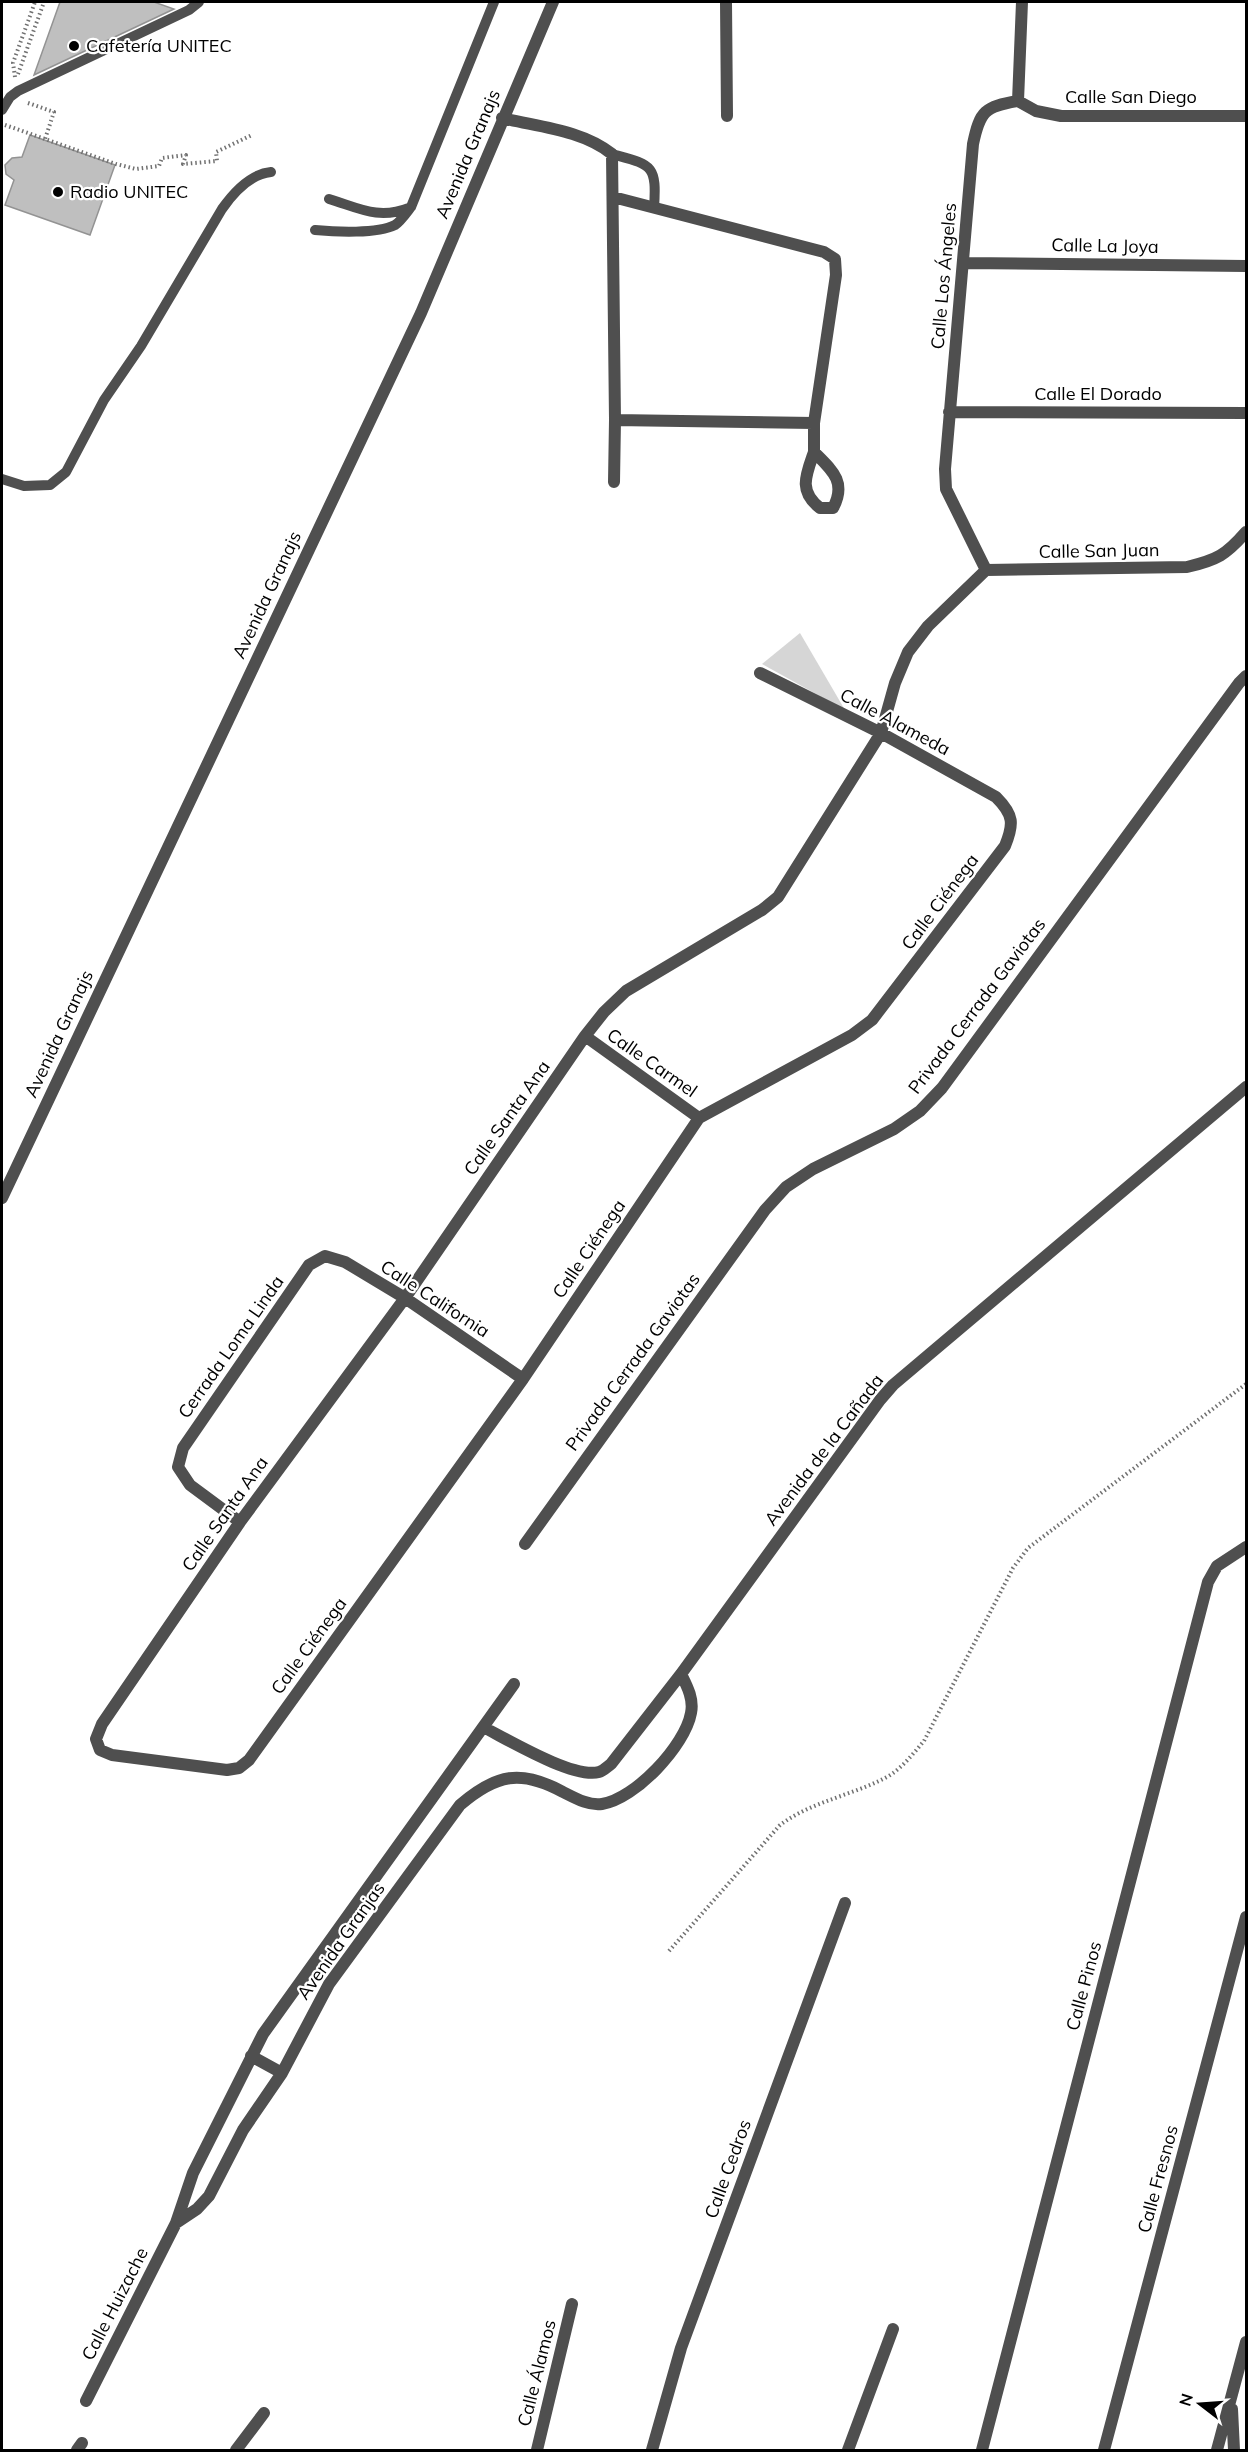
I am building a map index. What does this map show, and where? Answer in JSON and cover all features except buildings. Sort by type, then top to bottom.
[{"type":"street","name":"Avenida Granajs","points":[[2,1198],[421,313],[553,2]]},
{"type":"street","points":[[726,2],[727,116]]},
{"type":"street","points":[[1018,101],[1022,2]]},
{"type":"street","name":"Calle San Diego","points":[[1018,101],[1036,111],[1061,116],[1246,116]]},
{"type":"street","name":"Calle Los Ángeles","points":[[986,570],[946,489],[945,469],[973,144],[978,122],[992,105],[1018,101]]},
{"type":"street","points":[[502,118],[580,137],[598,143],[612,154],[614,482]]},
{"type":"street","points":[[612,197],[824,252],[836,260],[836,275],[814,423],[814,452]]},
{"type":"street","name":"Calle La Joya","points":[[963,263],[1246,266]]},
{"type":"street","name":"Calle El Dorado","points":[[949,412],[1246,412]]},
{"type":"street","points":[[615,420],[814,423]]},
{"type":"street","name":"Calle San Juan","points":[[986,570],[1187,567],[1212,561],[1230,549],[1246,531]]},
{"type":"street","name":"Calle Santa Ana","points":[[96,1739],[102,1724],[240,1522],[405,1298],[585,1036],[604,1012],[626,991],[762,910],[778,897],[881,733],[895,683],[908,652],[928,626],[986,570]]},
{"type":"street","name":"Calle Alameda","points":[[760,673],[881,733],[996,798],[1009,810]]},
{"type":"street","name":"Privada Cerrada Gaviotas","points":[[525,1544],[765,1210],[786,1187],[813,1169],[894,1129],[920,1111],[942,1088],[1246,676]]},
{"type":"street","name":"Calle Ciénega","points":[[96,1739],[100,1750],[112,1755],[227,1770],[239,1768],[249,1760],[523,1379],[699,1118],[852,1035],[872,1020],[1005,846],[1011,829],[1009,810]]},
{"type":"street","name":"Calle Carmel","points":[[585,1036],[699,1118]]},
{"type":"street","name":"Avenida de la Cañada","points":[[483,1727],[556,1764],[584,1772],[599,1772],[611,1764],[681,1674],[893,1385],[1246,1087]]},
{"type":"street","name":"Calle California","points":[[325,1256],[345,1262],[405,1298],[523,1379]]},
{"type":"street","name":"Cerrada Loma Linda","points":[[240,1522],[190,1485],[178,1467],[183,1448],[309,1265],[325,1256]]},
{"type":"street","name":"Calle Pinos","points":[[982,2451],[1208,1582],[1218,1566],[1246,1547]]},
{"type":"street","name":"Avenida Granjas","points":[[282,2073],[328,1984],[460,1805],[480,1788],[503,1778],[526,1778],[548,1784],[579,1801],[599,1805],[618,1800],[636,1788],[676,1747],[686,1731],[692,1711],[690,1692],[681,1674]]},
{"type":"street","name":"Avenida Granjas","points":[[251,2056],[270,2024],[514,1684]]},
{"type":"street","points":[[548,1784],[556,1764]]},
{"type":"street","name":"Calle Cedros","points":[[652,2451],[681,2348],[845,1903]]},
{"type":"street","name":"Calle Fresnos","points":[[1104,2451],[1246,1917]]},
{"type":"street","points":[[251,2056],[282,2073]]},
{"type":"street","name":"Calle Huizache","points":[[86,2401],[176,2223],[193,2174],[251,2056]]},
{"type":"street","name":"Calle Huizache","points":[[176,2223],[197,2209],[209,2196],[243,2130],[282,2073]]},
{"type":"street","name":"Calle Álamos","points":[[537,2451],[572,2304]]},
{"type":"street","points":[[848,2451],[893,2329]]},
{"type":"street","points":[[1217,2451],[1246,2342]]},
{"type":"street","points":[[1231,2395],[1234,2451]]},
{"type":"street","points":[[236,2451],[264,2413]]},
{"type":"lane","points":[[2,111],[10,97],[189,10],[199,2]]},
{"type":"lane","points":[[315,230],[335,232],[375,229],[396,224],[411,207],[494,2]]},
{"type":"lane","points":[[612,154],[648,166],[654,175],[656,185],[654,208]]},
{"type":"lane","points":[[2,479],[24,486],[50,485],[66,472],[104,400],[141,346],[222,209],[232,195],[249,181],[262,173],[272,172]]},
{"type":"lane","points":[[329,199],[375,213],[392,215],[411,207]]},
{"type":"path","points":[[35,2],[13,63],[16,80],[44,2]]},
{"type":"path","points":[[10,97],[54,112],[45,139]]},
{"type":"path","points":[[2,124],[136,169],[159,166],[162,158],[186,155],[183,164],[217,161],[216,152],[252,135]]},
{"type":"path","points":[[669,1951],[780,1826],[796,1813],[885,1779],[906,1763],[924,1741],[1013,1568],[1028,1548],[1246,1384]]},
{"type":"shaded area","points":[[800,633],[845,710],[762,664]]},
{"type":"place","name":"Cafetería UNITEC","points":[[74,46]]},
{"type":"place","name":"Radio UNITEC","points":[[58,192]]}]
